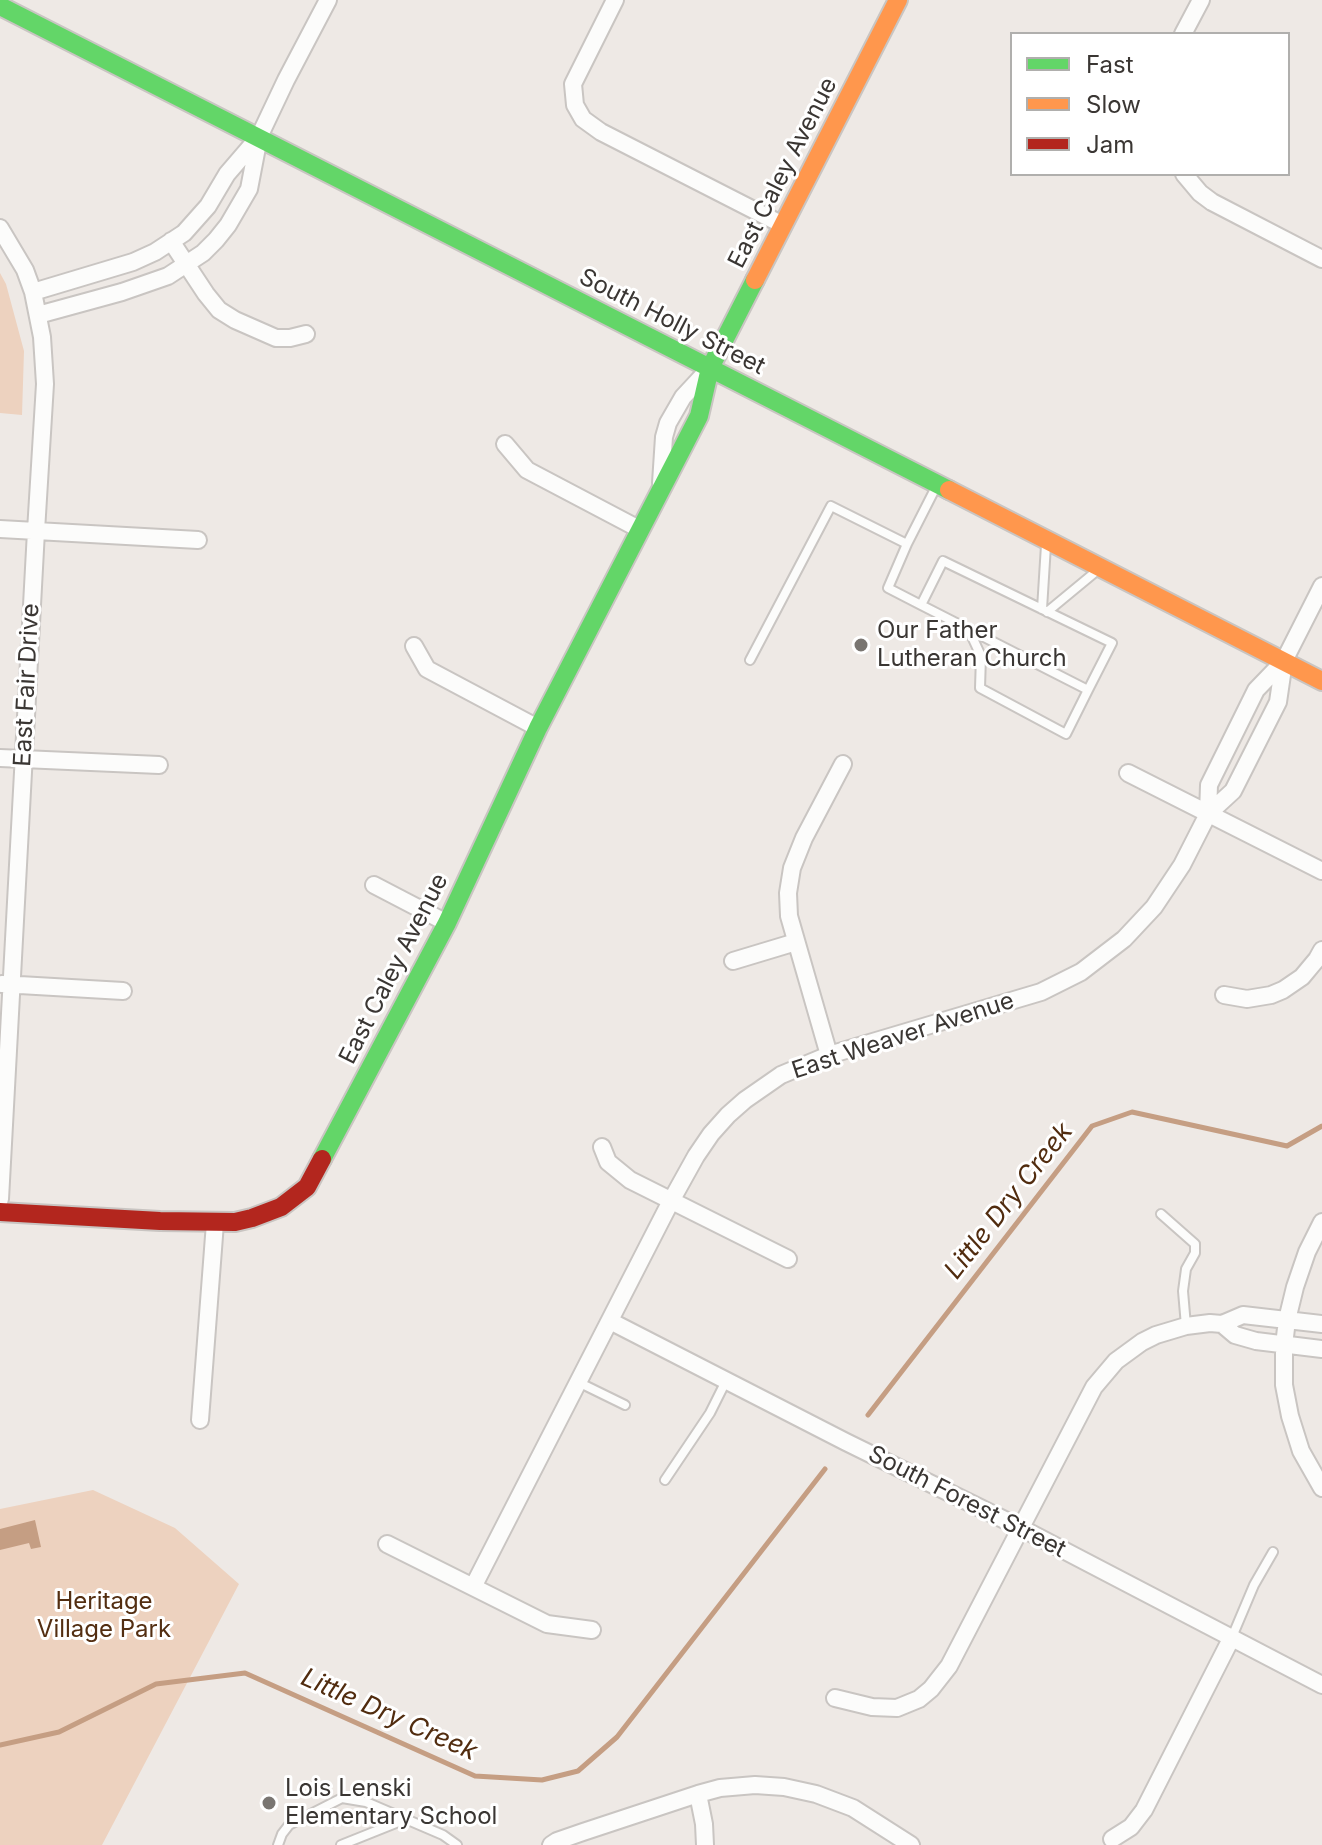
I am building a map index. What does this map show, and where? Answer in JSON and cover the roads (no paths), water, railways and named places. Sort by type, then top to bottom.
[{"type":"street","points":[[38,315],[168,276],[203,253],[216,240],[249,189],[259,137],[328,0]]},
{"type":"street","points":[[615,0],[573,84],[575,105],[583,119],[601,132],[783,225]]},
{"type":"street","name":"East Caley Avenue","points":[[0,1212],[235,1222],[281,1207],[307,1187],[447,923],[538,728],[699,416],[710,368],[898,0]]},
{"type":"street","points":[[1184,32],[1201,0]]},
{"type":"street","name":"South Holly Street","points":[[0,6],[1322,681]]},
{"type":"street","points":[[33,292],[133,262],[184,233],[196,221],[227,174],[259,137]]},
{"type":"street","points":[[1186,176],[1212,202],[1322,259]]},
{"type":"street","name":"East Fair Drive","points":[[0,228],[25,270],[33,292],[45,358],[23,759],[6,984],[0,1199]]},
{"type":"street","points":[[171,241],[219,310],[276,338],[306,334]]},
{"type":"street","points":[[505,444],[527,470],[639,529]]},
{"type":"street","points":[[0,529],[198,540]]},
{"type":"street","name":"East Weaver Avenue","points":[[1208,814],[1209,785],[1256,690],[1284,661],[1322,586]]},
{"type":"street","points":[[414,646],[427,669],[538,728]]},
{"type":"street","name":"East Weaver Avenue","points":[[473,1587],[671,1201],[711,1134],[745,1100],[781,1075],[829,1055],[1041,992],[1081,972],[1124,939],[1154,907],[1182,865],[1208,814],[1233,791],[1278,702],[1284,661]]},
{"type":"street","points":[[0,758],[159,765]]},
{"type":"street","points":[[829,1055],[789,916],[788,893],[792,868],[804,838],[843,764]]},
{"type":"street","points":[[1128,773],[1322,871]]},
{"type":"street","points":[[374,885],[447,923]]},
{"type":"street","points":[[733,961],[796,942]]},
{"type":"street","points":[[1224,995],[1247,999],[1283,990],[1302,977],[1322,950]]},
{"type":"street","points":[[6,984],[123,991]]},
{"type":"street","points":[[602,1147],[608,1162],[616,1170],[788,1259]]},
{"type":"street","points":[[1322,1222],[1295,1287],[1284,1345],[1284,1385],[1290,1416],[1301,1451],[1322,1488]]},
{"type":"street","points":[[200,1420],[215,1223]]},
{"type":"street","points":[[835,1698],[872,1707],[897,1708],[919,1699],[931,1689],[949,1666],[1094,1387],[1116,1361],[1156,1335],[1186,1326],[1222,1324],[1243,1315],[1322,1324]]},
{"type":"street","name":"South Forest Street","points":[[610,1321],[1021,1528],[1322,1685]]},
{"type":"street","points":[[1222,1324],[1235,1335],[1256,1341],[1322,1349]]},
{"type":"street","points":[[387,1544],[547,1624],[592,1630]]},
{"type":"street","points":[[1112,1839],[1131,1827],[1144,1810],[1232,1637]]},
{"type":"street","points":[[551,1845],[698,1794],[720,1788],[755,1785],[816,1794],[853,1808],[911,1845]]},
{"type":"street","points":[[698,1794],[705,1845]]},
{"type":"lane","points":[[937,484],[888,588],[1088,690]]},
{"type":"lane","points":[[750,660],[831,506],[907,544]]},
{"type":"lane","points":[[1044,611],[1047,540]]},
{"type":"lane","points":[[921,605],[943,561],[1112,643],[1066,734],[980,688],[981,656],[968,628]]},
{"type":"lane","points":[[1044,611],[1100,567]]},
{"type":"lane","points":[[1161,1214],[1195,1244],[1195,1253],[1186,1269],[1183,1291],[1186,1326]]},
{"type":"lane","points":[[665,1480],[710,1413],[726,1381]]},
{"type":"lane","points":[[578,1382],[625,1405]]},
{"type":"lane","points":[[1232,1637],[1254,1585],[1273,1552]]},
{"type":"lane","points":[[278,1845],[289,1825],[342,1798],[366,1802],[443,1835],[457,1845]]},
{"type":"lane","points":[[341,1845],[406,1819]]},
{"type":"waterway","name":"Little Dry Creek","points":[[868,1415],[1092,1126],[1132,1112],[1287,1146],[1322,1126]]},
{"type":"waterway","name":"Little Dry Creek","points":[[0,1745],[59,1732],[156,1684],[245,1673],[475,1776],[542,1780],[578,1771],[617,1737],[825,1469]]},
{"type":"place","name":"Our Father Lutheran Church","points":[[861,645]]},
{"type":"place","name":"Lois Lenski Elementary School","points":[[269,1803]]},
{"type":"park label","name":"Heritage Village Park","points":[[104,1616]]}]
